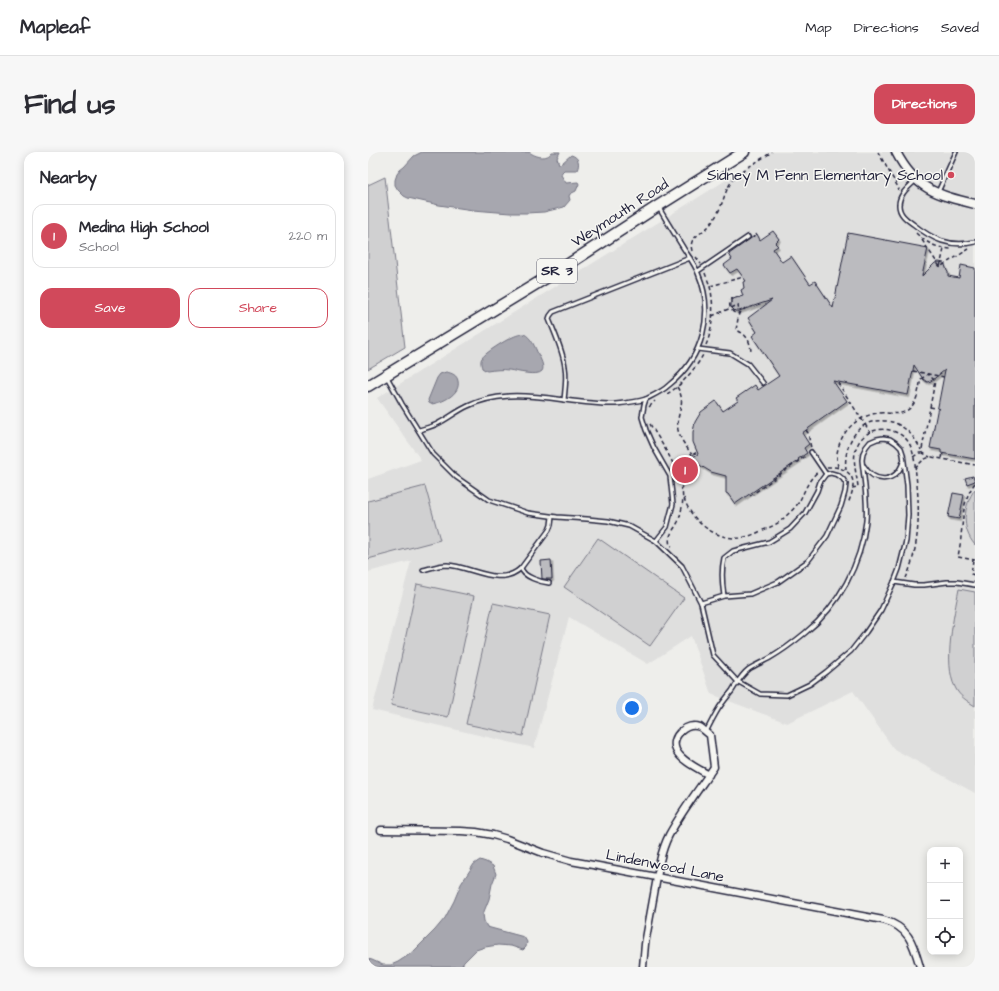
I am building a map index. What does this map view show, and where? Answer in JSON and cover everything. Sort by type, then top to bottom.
[{"type":"main road","name":"Weymouth Road","points":[[368,386],[564,267],[744,152]]},
{"type":"street","points":[[896,152],[908,172],[927,188],[937,194],[975,204]]},
{"type":"street","points":[[643,967],[645,944],[660,861],[669,836],[676,824],[709,775],[714,767],[710,735],[700,728],[689,726],[682,730],[677,736],[675,743],[676,750],[684,759],[709,775]]},
{"type":"street","name":"Lindenwood Lane","points":[[381,830],[461,831],[493,835],[571,861],[889,922],[905,932],[911,940],[920,967]]},
{"type":"lane","points":[[937,194],[956,152]]},
{"type":"lane","points":[[916,180],[901,196],[899,204],[902,215],[920,230],[943,242],[962,244],[975,242]]},
{"type":"lane","points":[[419,430],[428,428],[468,406],[494,398],[524,396],[615,404],[646,399],[669,386],[688,365],[698,349],[703,334],[706,318],[706,307],[704,291],[698,271],[658,206]]},
{"type":"lane","points":[[698,271],[748,237]]},
{"type":"lane","points":[[564,400],[566,378],[564,359],[549,319],[551,314],[690,258]]},
{"type":"lane","points":[[698,349],[730,353],[748,364],[763,383]]},
{"type":"lane","points":[[386,375],[433,454],[456,477],[489,500],[528,513],[552,517],[587,518],[629,526],[656,541],[682,566],[701,602],[713,655],[737,681],[760,694],[787,695],[810,684],[851,651],[882,610],[899,569],[906,541],[908,515],[907,485],[901,448],[890,439],[883,438],[870,442],[863,453],[862,460],[866,521],[857,559],[848,581],[838,598],[823,617],[806,633],[777,654],[749,669],[737,681],[733,690],[719,708],[706,732]]},
{"type":"lane","points":[[646,399],[642,417],[654,448],[670,476],[673,504],[667,527],[656,541]]},
{"type":"lane","points":[[811,452],[826,474]]},
{"type":"lane","points":[[862,460],[867,472],[872,476],[885,479],[892,477],[901,468],[903,454]]},
{"type":"lane","points":[[701,602],[724,596],[750,594],[778,582],[808,561],[827,536],[842,506],[846,484],[843,479],[838,475],[826,474],[822,478],[806,513],[790,529],[769,542],[734,551],[724,558],[722,570],[724,596]]},
{"type":"lane","points":[[423,570],[440,565],[448,565],[483,574],[503,576],[516,573],[549,530],[552,517]]},
{"type":"lane","points":[[521,568],[523,573],[533,579],[549,583]]},
{"type":"lane","points":[[894,582],[924,585],[956,582],[975,585]]},
{"type":"path","points":[[878,152],[899,189],[897,191]]},
{"type":"path","points":[[916,234],[932,245],[958,249]]},
{"type":"path","points":[[922,239],[940,267]]},
{"type":"path","points":[[940,267],[944,248]]},
{"type":"path","points":[[963,249],[973,248]]},
{"type":"path","points":[[940,267],[969,249]]},
{"type":"path","points":[[710,286],[740,278],[742,276]]},
{"type":"path","points":[[739,313],[730,308],[729,304],[731,299],[736,296],[740,297]]},
{"type":"path","points":[[712,316],[738,305],[739,313],[736,330],[745,334],[750,343],[751,354]]},
{"type":"path","points":[[739,313],[745,308]]},
{"type":"path","points":[[913,371],[944,377]]},
{"type":"path","points":[[923,453],[922,449],[935,381],[928,374]]},
{"type":"path","points":[[838,467],[837,450],[840,440],[854,424],[861,418],[872,414],[899,414],[905,412],[915,402],[918,396],[921,379],[928,374]]},
{"type":"path","points":[[838,383],[870,432]]},
{"type":"path","points":[[677,387],[682,397],[678,421],[679,433],[692,455]]},
{"type":"path","points":[[930,407],[940,409]]},
{"type":"path","points":[[852,488],[858,487],[854,459],[855,452],[865,435],[870,432],[884,429],[890,430],[908,441],[913,457],[919,505],[914,550],[905,580]]},
{"type":"path","points":[[750,496],[811,452],[808,433],[806,430]]},
{"type":"path","points":[[674,467],[697,452]]},
{"type":"path","points":[[913,457],[919,453],[923,453],[930,457],[975,464]]},
{"type":"path","points":[[942,458],[943,453]]},
{"type":"path","points":[[915,470],[923,460],[930,457]]},
{"type":"path","points":[[683,494],[687,508],[700,524],[710,531],[726,537],[735,538],[752,535],[776,524],[785,517],[796,505],[812,477],[822,469],[838,467],[848,473],[853,482],[848,504]]},
{"type":"path","points":[[975,483],[969,491],[963,509],[962,534],[958,557],[974,560],[971,574],[975,575]]},
{"type":"shaded area","points":[[422,152],[529,152],[544,157],[550,155],[552,152],[560,152],[557,158],[559,164],[571,155],[576,157],[579,163],[577,170],[564,170],[561,175],[566,183],[578,182],[579,184],[576,191],[570,194],[570,200],[564,207],[544,212],[510,213],[439,205],[408,198],[398,190],[395,185],[397,174],[400,170],[414,156]]},
{"type":"shaded area","points":[[771,152],[975,152],[975,793],[894,749],[853,691],[787,723],[711,694],[691,636],[648,664],[569,617],[534,748],[372,710],[411,561],[368,572],[368,479],[421,460],[377,398]]},
{"type":"shaded area","points":[[385,177],[405,347],[368,369],[368,185]]},
{"type":"shaded area","points":[[524,334],[529,337],[534,345],[542,362],[542,371],[536,374],[531,374],[506,370],[487,371],[482,368],[481,359],[484,355],[498,345],[518,335]]},
{"type":"shaded area","points":[[446,372],[457,377],[457,390],[445,400],[431,404],[429,403],[428,400],[437,378],[440,374]]},
{"type":"shaded area","points":[[425,486],[440,540],[368,559],[368,501]]},
{"type":"shaded area","points":[[975,489],[975,545],[967,532],[965,517],[968,503]]},
{"type":"shaded area","points":[[598,538],[684,598],[650,646],[564,587]]},
{"type":"shaded area","points":[[417,584],[474,596],[448,717],[391,705]]},
{"type":"shaded area","points":[[959,589],[975,592],[975,706],[964,698],[955,687],[950,666],[951,639]]},
{"type":"shaded area","points":[[493,603],[550,615],[523,736],[466,724]]},
{"type":"shaded area","points":[[480,860],[493,866],[496,874],[483,914],[484,921],[487,927],[524,937],[527,942],[526,947],[523,950],[511,946],[498,945],[485,947],[476,950],[461,967],[368,967],[368,959],[383,965],[391,965],[413,952],[445,918],[461,884],[474,864]]},
{"type":"building","points":[[773,231],[779,239],[775,243],[778,246],[773,249],[782,262],[791,256],[810,284],[815,281],[833,308],[848,233],[928,248],[922,276],[935,263],[939,262],[944,263],[948,276],[959,278],[961,265],[975,268],[975,459],[941,453],[941,450],[930,448],[945,370],[931,381],[927,382],[923,379],[914,365],[908,395],[833,381],[847,401],[802,433],[809,444],[804,448],[807,453],[735,504],[726,493],[726,476],[711,472],[696,461],[693,457],[698,454],[693,442],[693,432],[695,422],[701,412],[716,401],[723,411],[738,401],[736,398],[755,385],[758,390],[779,376],[752,336],[757,332],[748,318],[772,300],[735,311],[731,307],[731,303],[733,299],[743,296],[741,290],[744,288],[743,282],[746,281],[737,269],[730,273],[724,265],[732,259],[729,254],[757,234],[760,240]]},
{"type":"building","points":[[973,476],[975,481],[967,484],[965,478]]},
{"type":"building","points":[[953,493],[964,495],[959,519],[948,517]]},
{"type":"building","points":[[551,560],[552,579],[542,579],[541,561]]},
{"type":"place","name":"Sidney M Fenn Elementary School","points":[[951,175]]},
{"type":"place","name":"Medina High School","points":[[685,470]]}]
